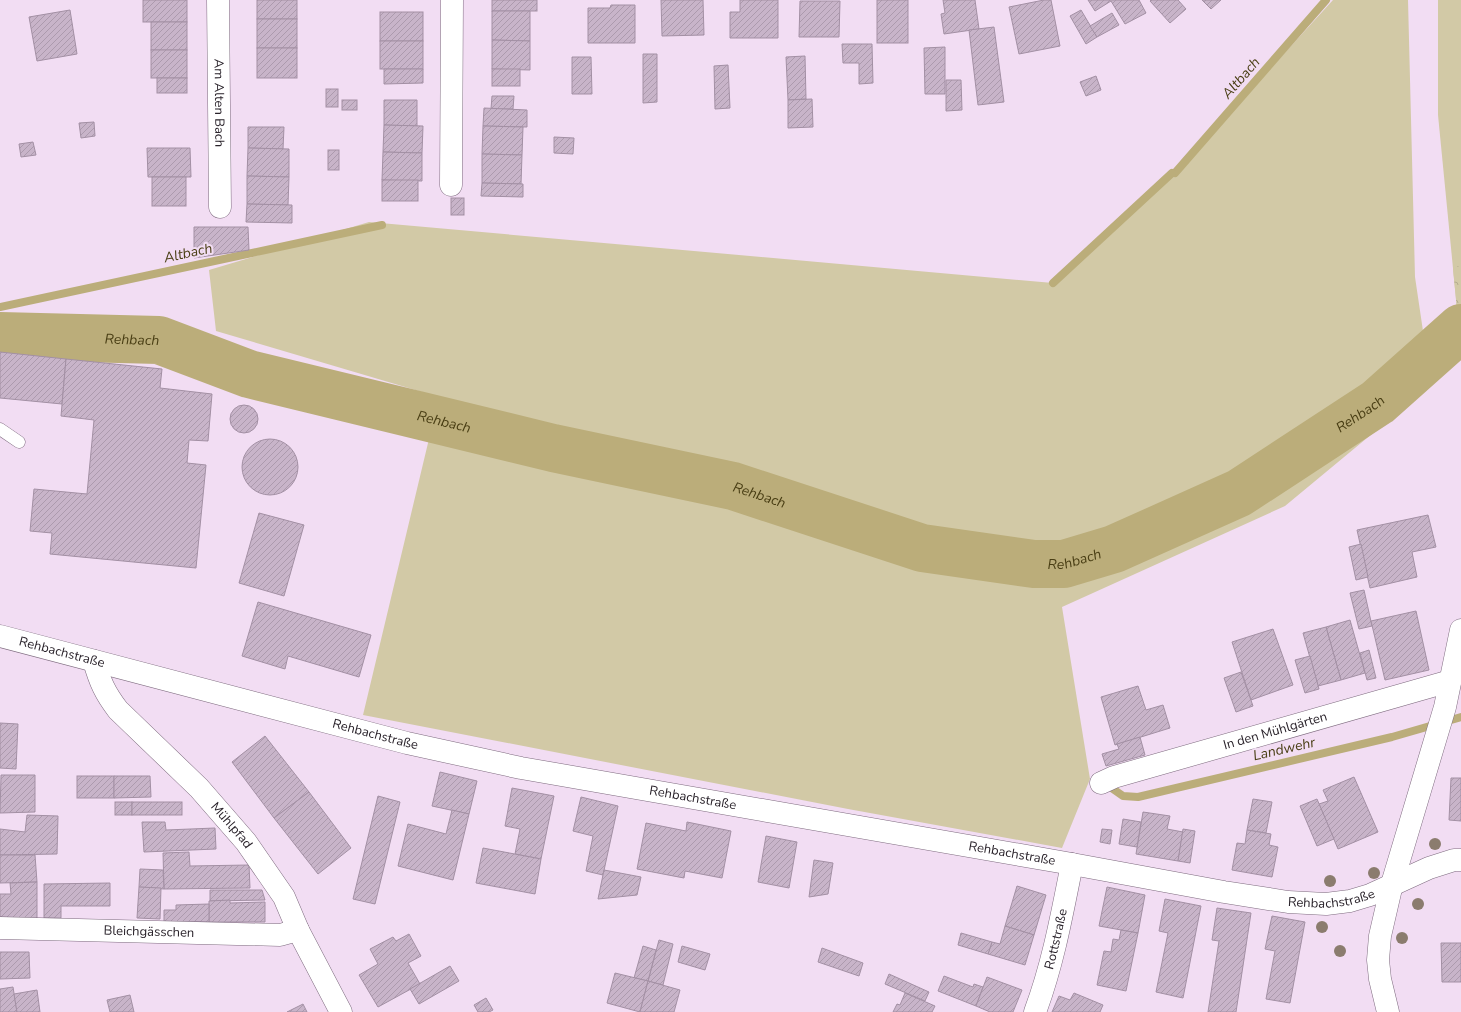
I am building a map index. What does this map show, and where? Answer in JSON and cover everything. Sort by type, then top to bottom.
[{"type":"street","name":"Am Alten Bach","points":[[218,0],[220,207]]},
{"type":"street","points":[[451,185],[452,0]]},
{"type":"street","points":[[1388,1012],[1380,979],[1378,960],[1380,936],[1392,884],[1445,707],[1461,630]]},
{"type":"street","name":"Rehbachstraße","points":[[0,636],[407,743],[520,768],[1288,902],[1326,904],[1350,901],[1370,895],[1429,868],[1454,860],[1461,860]]},
{"type":"street","name":"Mühlpfad","points":[[94,661],[101,684],[118,710],[199,788],[246,842],[284,897],[298,930],[341,1012]]},
{"type":"street","name":"In den Mühlgärten","points":[[1102,783],[1114,777],[1450,682]]},
{"type":"street","name":"Rottstraße","points":[[1035,1012],[1044,987],[1055,944],[1072,864]]},
{"type":"street","name":"Bleichgässchen","points":[[0,928],[280,935],[298,930]]},
{"type":"lane","points":[[0,429],[19,442]]},
{"type":"green space","points":[[1333,0],[1408,0],[1415,277],[1431,385],[1285,506],[1062,607],[1090,779],[1062,848],[848,809],[363,715],[439,397],[216,331],[209,270],[369,222],[1053,283],[1175,173]]},
{"type":"green space","points":[[1438,0],[1461,0],[1461,350],[1438,115]]},
{"type":"green space","points":[[1461,264],[1461,350],[1453,269]]},
{"type":"building","points":[[143,0],[187,0],[187,22],[143,22]]},
{"type":"building","points":[[257,0],[297,0],[297,19],[257,19]]},
{"type":"building","points":[[492,0],[537,0],[537,11],[492,11]]},
{"type":"building","points":[[661,0],[703,0],[704,35],[662,36]]},
{"type":"building","points":[[740,0],[778,0],[778,38],[730,38],[730,12],[740,12]]},
{"type":"building","points":[[877,0],[908,0],[908,43],[877,43]]},
{"type":"building","points":[[943,0],[975,0],[979,29],[944,34],[941,14],[945,13]]},
{"type":"building","points":[[1051,0],[1060,46],[1019,54],[1009,7]]},
{"type":"building","points":[[1088,0],[1139,0],[1146,13],[1125,24],[1111,1],[1095,11]]},
{"type":"building","points":[[1178,0],[1186,9],[1170,23],[1150,1]]},
{"type":"building","points":[[1202,0],[1221,0],[1211,9]]},
{"type":"building","points":[[800,1],[840,1],[839,37],[799,37]]},
{"type":"building","points":[[611,5],[635,5],[635,43],[588,43],[588,8],[610,8]]},
{"type":"building","points":[[70,10],[77,54],[37,61],[29,17]]},
{"type":"building","points":[[1081,10],[1097,37],[1086,44],[1070,16]]},
{"type":"building","points":[[492,11],[530,11],[530,41],[492,40]]},
{"type":"building","points":[[380,12],[423,12],[423,41],[380,41]]},
{"type":"building","points":[[1112,13],[1119,25],[1097,37],[1090,26]]},
{"type":"building","points":[[257,19],[297,19],[297,48],[257,48]]},
{"type":"building","points":[[151,22],[187,22],[187,50],[151,50]]},
{"type":"building","points":[[994,27],[1004,102],[978,105],[969,30]]},
{"type":"building","points":[[492,40],[530,41],[530,70],[492,69]]},
{"type":"building","points":[[380,41],[423,41],[423,69],[380,69]]},
{"type":"building","points":[[842,44],[872,44],[873,83],[859,84],[859,63],[843,63]]},
{"type":"building","points":[[945,47],[945,94],[925,94],[924,48]]},
{"type":"building","points":[[257,48],[297,48],[297,78],[257,78]]},
{"type":"building","points":[[151,50],[187,50],[187,78],[151,78]]},
{"type":"building","points":[[643,54],[657,54],[657,102],[643,103]]},
{"type":"building","points":[[805,56],[806,99],[788,100],[786,57]]},
{"type":"building","points":[[572,57],[591,57],[592,94],[572,94]]},
{"type":"building","points":[[728,65],[730,108],[715,109],[714,66]]},
{"type":"building","points":[[384,69],[423,69],[423,83],[384,84]]},
{"type":"building","points":[[492,69],[520,69],[520,86],[492,86]]},
{"type":"building","points":[[1096,76],[1101,90],[1086,96],[1080,82]]},
{"type":"building","points":[[157,78],[187,78],[187,93],[157,93]]},
{"type":"building","points":[[946,80],[961,80],[962,110],[946,111]]},
{"type":"building","points":[[326,89],[338,89],[338,107],[326,107]]},
{"type":"building","points":[[492,96],[514,96],[513,109],[491,109]]},
{"type":"building","points":[[812,99],[813,127],[788,128],[788,100]]},
{"type":"building","points":[[342,100],[357,100],[357,110],[342,110]]},
{"type":"building","points":[[384,100],[417,100],[417,126],[384,125]]},
{"type":"building","points":[[484,108],[527,110],[527,127],[483,126]]},
{"type":"building","points":[[94,122],[95,136],[81,138],[79,123]]},
{"type":"building","points":[[384,125],[423,126],[422,153],[383,152]]},
{"type":"building","points":[[483,126],[523,127],[522,155],[482,154]]},
{"type":"building","points":[[248,127],[284,127],[283,149],[248,148]]},
{"type":"building","points":[[554,137],[574,138],[573,154],[554,153]]},
{"type":"building","points":[[33,142],[36,155],[21,157],[19,144]]},
{"type":"building","points":[[147,148],[190,148],[191,177],[148,177]]},
{"type":"building","points":[[248,148],[289,149],[289,177],[247,176]]},
{"type":"building","points":[[328,150],[339,150],[339,170],[328,170]]},
{"type":"building","points":[[383,152],[422,153],[422,181],[382,180]]},
{"type":"building","points":[[482,154],[522,155],[521,184],[482,183]]},
{"type":"building","points":[[247,176],[289,177],[288,205],[247,204]]},
{"type":"building","points":[[152,177],[186,177],[186,206],[152,206]]},
{"type":"building","points":[[382,180],[418,180],[418,201],[382,201]]},
{"type":"building","points":[[482,183],[523,184],[523,197],[481,196]]},
{"type":"building","points":[[451,198],[464,198],[464,215],[451,215]]},
{"type":"building","points":[[247,204],[292,205],[292,223],[246,222]]},
{"type":"building","points":[[194,227],[248,227],[249,250],[194,258]]},
{"type":"building","points":[[0,352],[66,359],[62,404],[0,398]]},
{"type":"building","points":[[66,359],[162,369],[160,388],[212,394],[208,441],[189,440],[187,463],[206,465],[196,568],[50,554],[52,533],[30,531],[34,489],[87,494],[94,420],[61,416]]},
{"type":"building","points":[[244,405],[254,409],[258,419],[254,429],[244,433],[234,429],[230,419],[234,409]]},
{"type":"building","points":[[264,439],[276,439],[286,443],[294,451],[298,461],[298,473],[294,483],[286,491],[276,495],[264,495],[254,491],[246,483],[242,473],[242,461],[246,451],[254,443]]},
{"type":"building","points":[[259,513],[304,525],[284,596],[239,583]]},
{"type":"building","points":[[1428,515],[1436,547],[1412,552],[1417,577],[1370,588],[1357,530]]},
{"type":"building","points":[[1361,544],[1368,577],[1356,580],[1349,547]]},
{"type":"building","points":[[1364,590],[1372,626],[1359,629],[1350,593]]},
{"type":"building","points":[[258,602],[371,635],[359,677],[288,656],[285,669],[242,656]]},
{"type":"building","points":[[1416,611],[1429,670],[1385,680],[1371,621]]},
{"type":"building","points":[[1350,620],[1365,673],[1341,680],[1326,627]]},
{"type":"building","points":[[1326,627],[1341,680],[1318,686],[1303,633]]},
{"type":"building","points":[[1273,629],[1293,685],[1251,700],[1232,642]]},
{"type":"building","points":[[1369,650],[1376,678],[1367,680],[1360,653]]},
{"type":"building","points":[[1310,656],[1319,689],[1305,693],[1295,660]]},
{"type":"building","points":[[1241,672],[1253,706],[1236,712],[1224,678]]},
{"type":"building","points":[[1138,686],[1146,710],[1163,705],[1170,728],[1115,745],[1101,697]]},
{"type":"building","points":[[0,723],[18,724],[16,769],[0,768]]},
{"type":"building","points":[[265,736],[309,792],[274,818],[232,762]]},
{"type":"building","points":[[1140,737],[1145,755],[1106,766],[1102,754],[1119,749],[1117,744]]},
{"type":"building","points":[[440,772],[477,781],[469,814],[432,806]]},
{"type":"building","points":[[1,775],[35,775],[35,812],[0,813]]},
{"type":"building","points":[[77,776],[114,776],[114,798],[77,798]]},
{"type":"building","points":[[114,776],[150,776],[151,797],[114,798]]},
{"type":"building","points":[[1354,777],[1378,832],[1338,849],[1319,804],[1328,801],[1323,790]]},
{"type":"building","points":[[1451,778],[1461,778],[1461,821],[1449,820]]},
{"type":"building","points":[[512,788],[554,796],[541,859],[515,854],[520,829],[505,826]]},
{"type":"building","points":[[309,792],[351,848],[318,874],[274,818]]},
{"type":"building","points":[[378,796],[400,802],[375,904],[353,899]]},
{"type":"building","points":[[581,797],[618,806],[603,875],[586,871],[593,836],[573,831]]},
{"type":"building","points":[[1253,799],[1272,802],[1266,833],[1247,830]]},
{"type":"building","points":[[1317,799],[1334,839],[1317,846],[1300,806]]},
{"type":"building","points":[[115,802],[132,802],[132,815],[115,815]]},
{"type":"building","points":[[132,802],[182,802],[182,815],[132,815]]},
{"type":"building","points":[[452,810],[469,814],[453,880],[398,866],[408,824],[446,834]]},
{"type":"building","points":[[1143,812],[1170,816],[1167,829],[1183,832],[1178,861],[1136,854]]},
{"type":"building","points":[[27,815],[58,816],[57,854],[0,855],[0,829],[25,832]]},
{"type":"building","points":[[1123,819],[1141,822],[1137,847],[1119,844]]},
{"type":"building","points":[[142,822],[165,822],[166,830],[215,828],[216,849],[144,852]]},
{"type":"building","points":[[687,822],[731,831],[722,878],[685,871],[684,878],[637,869],[646,823],[686,831]]},
{"type":"building","points":[[1102,829],[1112,830],[1110,844],[1100,842]]},
{"type":"building","points":[[1183,829],[1195,831],[1190,863],[1178,861]]},
{"type":"building","points":[[1247,830],[1271,834],[1269,845],[1278,847],[1272,877],[1232,870],[1237,843],[1245,844]]},
{"type":"building","points":[[766,836],[797,842],[789,888],[758,882]]},
{"type":"building","points":[[483,848],[541,859],[535,894],[476,883]]},
{"type":"building","points":[[189,852],[190,866],[249,865],[250,888],[164,889],[163,853]]},
{"type":"building","points":[[0,855],[35,855],[37,882],[0,883]]},
{"type":"building","points":[[814,860],[833,863],[828,894],[809,897]]},
{"type":"building","points":[[140,869],[163,870],[164,889],[139,887]]},
{"type":"building","points":[[604,870],[641,877],[637,895],[598,899]]},
{"type":"building","points":[[37,882],[37,919],[0,919],[0,894],[11,894],[10,883]]},
{"type":"building","points":[[110,883],[110,906],[61,906],[61,918],[44,918],[44,884]]},
{"type":"building","points":[[1017,886],[1046,895],[1034,935],[1005,926]]},
{"type":"building","points":[[139,887],[161,888],[160,919],[137,918]]},
{"type":"building","points":[[1107,887],[1145,895],[1138,933],[1099,926]]},
{"type":"building","points":[[210,890],[262,890],[265,900],[210,901]]},
{"type":"building","points":[[1165,899],[1201,906],[1183,998],[1156,992],[1168,933],[1159,931]]},
{"type":"building","points":[[230,900],[230,903],[265,902],[265,922],[209,922],[209,901]]},
{"type":"building","points":[[209,904],[209,922],[164,922],[164,910],[176,910],[176,905]]},
{"type":"building","points":[[1217,908],[1251,913],[1236,1012],[1208,1012],[1219,941],[1212,940]]},
{"type":"building","points":[[1272,916],[1305,922],[1290,1003],[1266,999],[1275,951],[1265,949]]},
{"type":"building","points":[[1005,926],[1034,935],[1025,965],[988,954],[992,942],[1000,944]]},
{"type":"building","points":[[1121,930],[1138,933],[1126,991],[1097,985],[1104,951],[1111,952],[1113,939],[1119,940]]},
{"type":"building","points":[[961,933],[992,942],[988,954],[958,945]]},
{"type":"building","points":[[409,934],[421,956],[408,963],[420,984],[378,1007],[359,975],[378,964],[370,949],[393,937],[396,941]]},
{"type":"building","points":[[659,940],[673,944],[663,985],[648,981]]},
{"type":"building","points":[[1441,943],[1461,943],[1461,982],[1442,982]]},
{"type":"building","points":[[643,946],[656,950],[648,981],[634,978]]},
{"type":"building","points":[[682,946],[710,954],[705,970],[678,962]]},
{"type":"building","points":[[822,948],[863,963],[859,976],[818,962]]},
{"type":"building","points":[[0,952],[29,952],[30,978],[0,979]]},
{"type":"building","points":[[450,966],[459,981],[419,1004],[410,989]]},
{"type":"building","points":[[615,973],[648,981],[640,1012],[607,1003]]},
{"type":"building","points":[[889,974],[929,992],[925,1001],[885,984]]},
{"type":"building","points":[[944,976],[973,987],[974,984],[983,987],[976,1006],[938,991]]},
{"type":"building","points":[[987,977],[1022,990],[1013,1012],[990,1012],[976,1006]]},
{"type":"building","points":[[648,981],[680,990],[674,1012],[640,1012]]},
{"type":"building","points":[[13,987],[17,1012],[0,1012],[0,989]]},
{"type":"building","points":[[37,990],[40,1012],[17,1012],[14,994]]},
{"type":"building","points":[[905,993],[935,1006],[932,1012],[893,1012],[897,1004],[900,1005]]},
{"type":"building","points":[[1074,993],[1103,1005],[1100,1012],[1052,1012],[1059,996],[1070,1000]]},
{"type":"building","points":[[130,995],[134,1012],[110,1012],[107,1000]]},
{"type":"building","points":[[486,998],[493,1010],[489,1012],[478,1012],[474,1005]]},
{"type":"building","points":[[303,1004],[307,1012],[287,1012]]},
{"type":"waterway","name":"Altbach","points":[[1175,173],[1326,0]]},
{"type":"waterway","name":"Altbach","points":[[1053,283],[1172,173]]},
{"type":"waterway","name":"Altbach","points":[[0,307],[382,225]]},
{"type":"waterway","name":"Rehbach","points":[[0,336],[159,340],[249,374],[553,448],[733,486],[922,548],[1034,564],[1064,564],[1114,549],[1239,493],[1378,402],[1461,328]]},
{"type":"waterway","name":"Landwehr","points":[[1113,789],[1123,796],[1138,797],[1392,737],[1461,717]]}]
